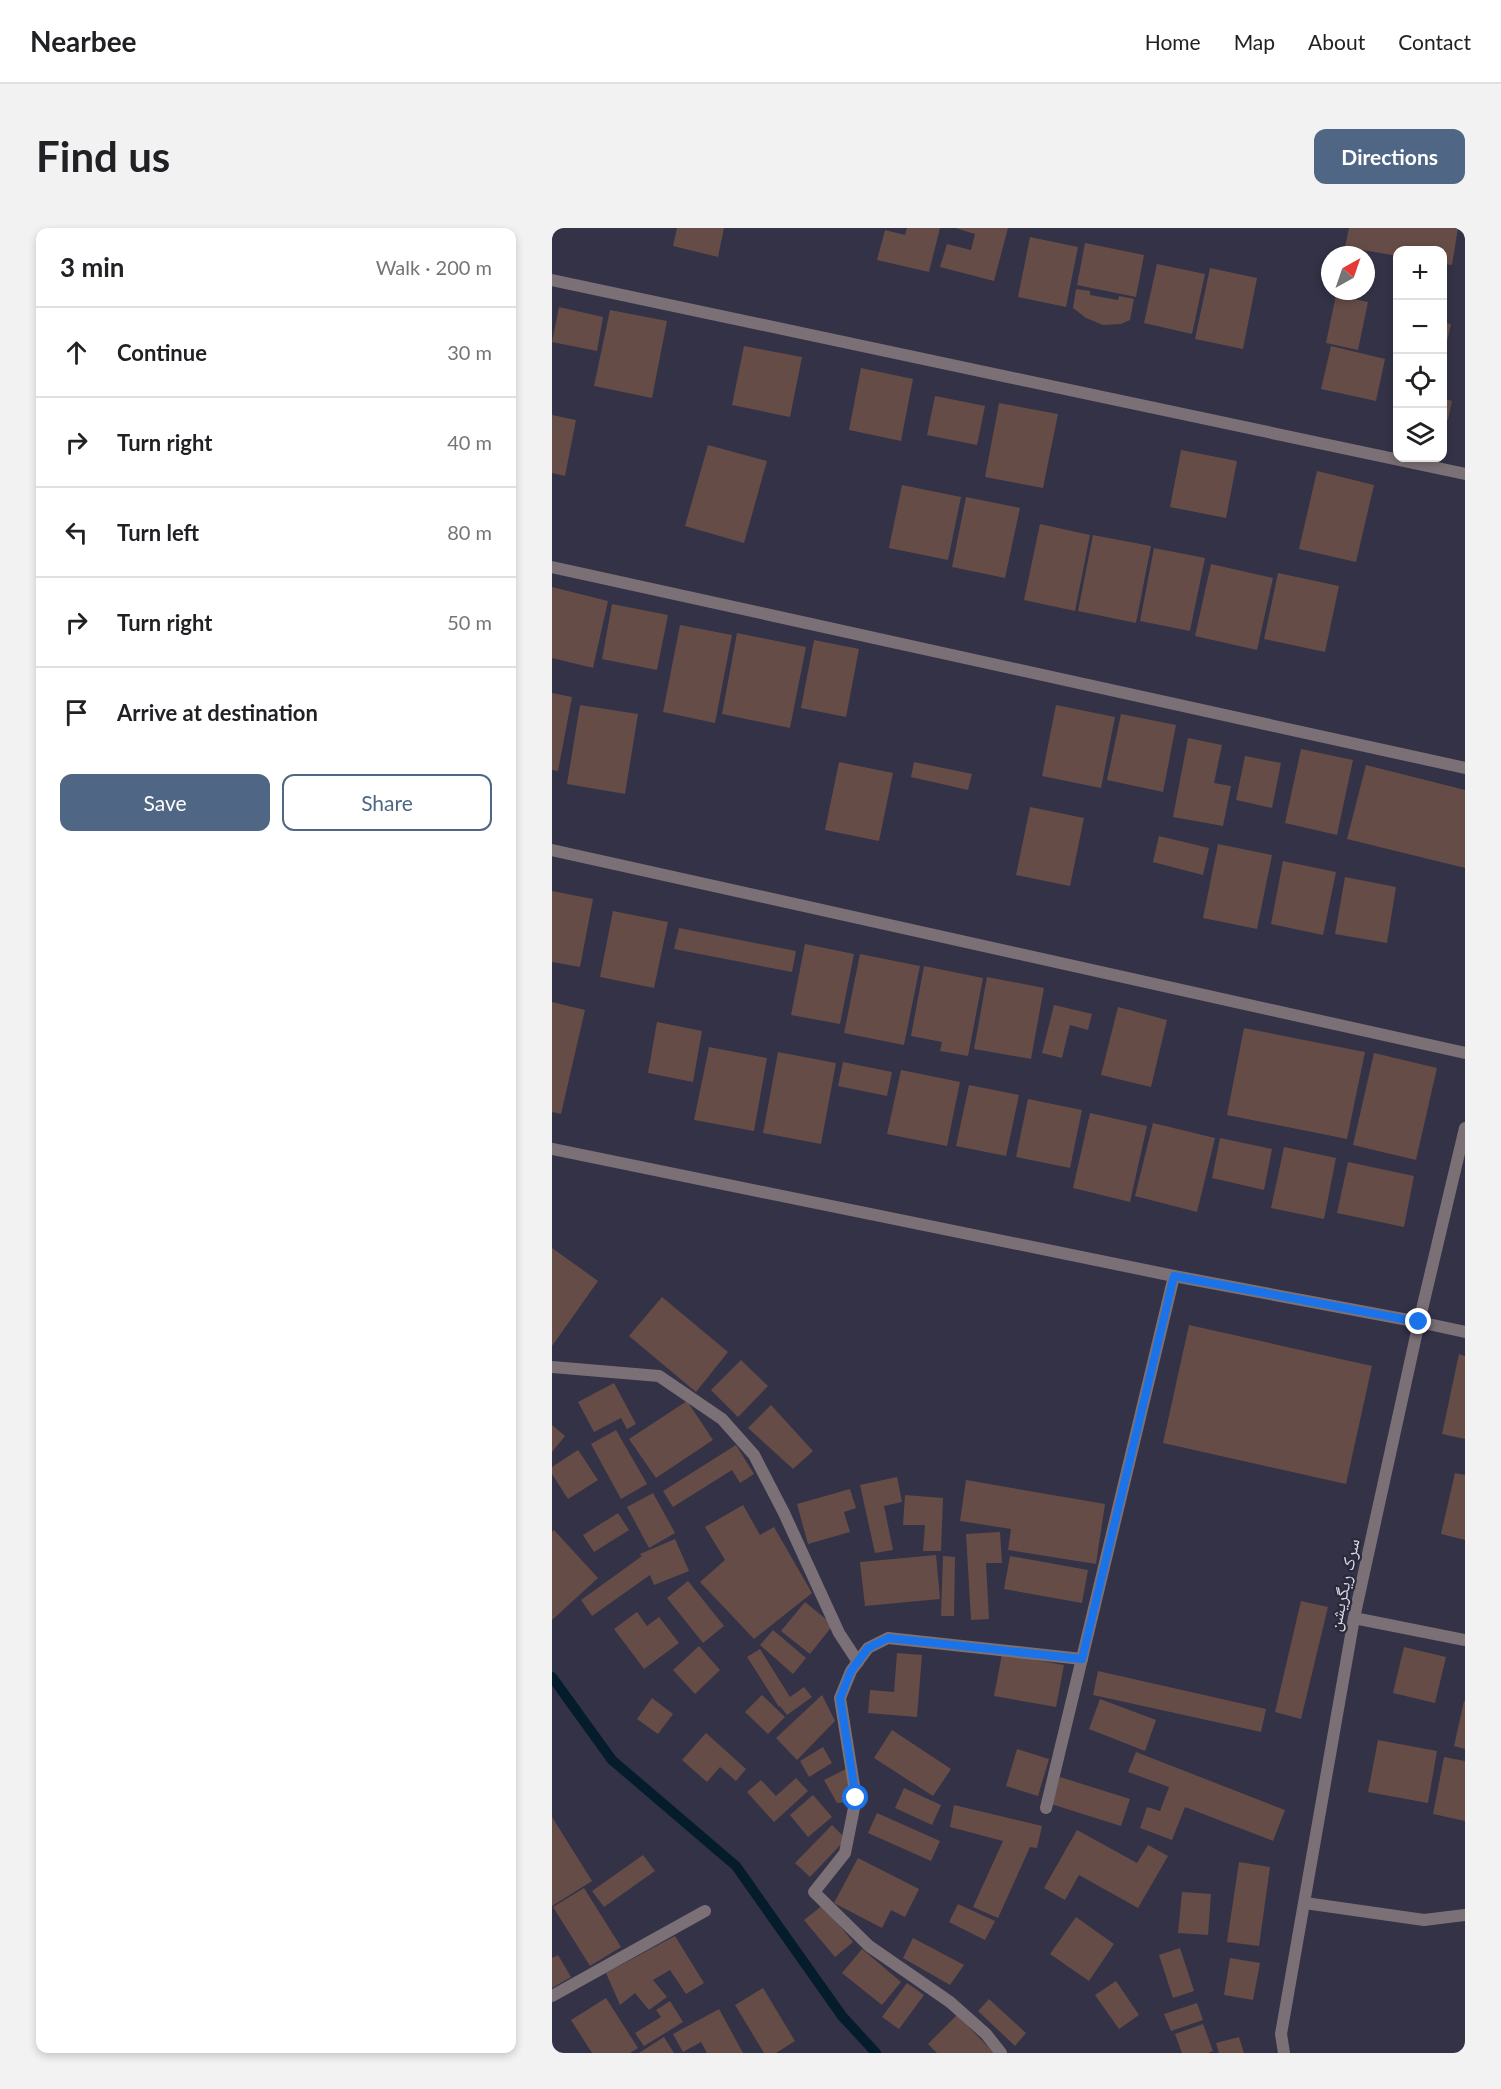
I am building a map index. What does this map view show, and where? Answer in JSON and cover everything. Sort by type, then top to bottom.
[{"type":"street","points":[[552,280],[1465,474]]},
{"type":"street","points":[[552,567],[1465,768]]},
{"type":"street","points":[[552,850],[1465,1053]]},
{"type":"street","name":"سرک ریگریشن","points":[[1284,2053],[1281,2034],[1354,1618],[1419,1322],[1465,1128]]},
{"type":"street","points":[[552,1149],[1174,1276],[1465,1332]]},
{"type":"street","points":[[1046,1809],[1174,1276]]},
{"type":"street","points":[[552,1367],[659,1376],[722,1419],[753,1455],[784,1513],[839,1633],[858,1662]]},
{"type":"street","points":[[1354,1618],[1465,1640]]},
{"type":"street","points":[[1001,2053],[986,2034],[950,2002],[869,1946],[814,1893],[845,1853],[856,1798],[840,1698],[851,1671],[868,1648],[888,1638],[1082,1659]]},
{"type":"street","points":[[1305,1903],[1424,1920],[1465,1915]]},
{"type":"street","points":[[552,1996],[705,1911]]},
{"type":"building","points":[[677,228],[724,228],[718,257],[673,246]]},
{"type":"building","points":[[907,228],[940,228],[929,272],[877,260],[885,230],[905,235]]},
{"type":"building","points":[[955,228],[1008,228],[994,281],[940,267],[947,244],[971,250],[975,234]]},
{"type":"building","points":[[1349,228],[1458,228],[1452,265],[1447,264],[1447,246],[1393,246],[1393,255],[1375,252],[1375,246],[1345,246]]},
{"type":"building","points":[[1030,237],[1078,247],[1066,307],[1018,297]]},
{"type":"building","points":[[1085,243],[1144,255],[1136,297],[1077,285]]},
{"type":"building","points":[[1157,264],[1205,274],[1192,334],[1144,323]]},
{"type":"building","points":[[1210,268],[1257,278],[1243,349],[1195,339]]},
{"type":"building","points":[[1076,289],[1090,291],[1090,295],[1118,300],[1119,296],[1134,299],[1130,320],[1121,324],[1103,325],[1086,318],[1073,308]]},
{"type":"building","points":[[1335,300],[1368,302],[1358,350],[1326,343]]},
{"type":"building","points":[[559,307],[603,317],[597,351],[552,342]]},
{"type":"building","points":[[610,310],[667,321],[652,398],[594,386]]},
{"type":"building","points":[[1447,323],[1451,324],[1447,341]]},
{"type":"building","points":[[744,346],[802,357],[790,417],[732,405]]},
{"type":"building","points":[[1331,346],[1385,359],[1376,401],[1321,389]]},
{"type":"building","points":[[861,368],[913,379],[901,441],[849,430]]},
{"type":"building","points":[[935,396],[985,406],[977,445],[927,435]]},
{"type":"building","points":[[1447,400],[1452,401],[1447,420]]},
{"type":"building","points":[[999,403],[1058,414],[1043,488],[985,477]]},
{"type":"building","points":[[552,415],[576,420],[565,476],[552,473]]},
{"type":"building","points":[[708,445],[767,461],[744,543],[685,526]]},
{"type":"building","points":[[1181,450],[1237,461],[1226,518],[1170,507]]},
{"type":"building","points":[[1317,471],[1374,485],[1356,562],[1299,549]]},
{"type":"building","points":[[902,485],[961,497],[948,560],[889,548]]},
{"type":"building","points":[[966,497],[1020,508],[1005,578],[952,567]]},
{"type":"building","points":[[1040,524],[1090,535],[1075,611],[1024,600]]},
{"type":"building","points":[[1093,535],[1151,546],[1136,623],[1078,611]]},
{"type":"building","points":[[1154,548],[1205,558],[1190,631],[1140,621]]},
{"type":"building","points":[[1211,564],[1273,578],[1257,650],[1195,636]]},
{"type":"building","points":[[1278,573],[1339,586],[1325,652],[1264,639]]},
{"type":"building","points":[[552,587],[608,601],[593,668],[552,658]]},
{"type":"building","points":[[612,604],[668,615],[657,670],[602,659]]},
{"type":"building","points":[[680,625],[732,635],[715,723],[663,712]]},
{"type":"building","points":[[737,633],[806,647],[790,728],[722,714]]},
{"type":"building","points":[[814,640],[859,649],[846,717],[801,708]]},
{"type":"building","points":[[552,693],[572,697],[558,771],[552,770]]},
{"type":"building","points":[[580,705],[638,714],[625,794],[567,784]]},
{"type":"building","points":[[1056,705],[1115,717],[1101,788],[1042,776]]},
{"type":"building","points":[[1121,714],[1176,725],[1163,792],[1107,780]]},
{"type":"building","points":[[1188,738],[1222,745],[1214,783],[1231,786],[1223,826],[1173,817]]},
{"type":"building","points":[[1301,749],[1353,760],[1337,835],[1285,823]]},
{"type":"building","points":[[1245,756],[1281,763],[1272,808],[1236,800]]},
{"type":"building","points":[[839,762],[893,773],[879,841],[825,830]]},
{"type":"building","points":[[914,762],[972,774],[968,790],[911,777]]},
{"type":"building","points":[[1366,765],[1465,790],[1465,868],[1347,839]]},
{"type":"building","points":[[1030,807],[1084,818],[1070,886],[1016,875]]},
{"type":"building","points":[[1159,836],[1209,848],[1203,875],[1153,862]]},
{"type":"building","points":[[1218,844],[1272,855],[1257,929],[1203,918]]},
{"type":"building","points":[[1283,861],[1336,872],[1323,935],[1271,924]]},
{"type":"building","points":[[1345,877],[1396,887],[1387,943],[1335,934]]},
{"type":"building","points":[[552,891],[593,899],[580,967],[552,962]]},
{"type":"building","points":[[613,911],[668,922],[654,988],[600,977]]},
{"type":"building","points":[[679,928],[796,951],[792,972],[674,949]]},
{"type":"building","points":[[805,944],[854,954],[840,1024],[791,1015]]},
{"type":"building","points":[[860,954],[920,966],[904,1045],[844,1033]]},
{"type":"building","points":[[924,966],[983,978],[968,1056],[940,1051],[942,1042],[911,1036]]},
{"type":"building","points":[[987,977],[1044,988],[1031,1059],[974,1049]]},
{"type":"building","points":[[552,1002],[585,1010],[561,1114],[552,1112]]},
{"type":"building","points":[[1054,1005],[1092,1014],[1088,1030],[1070,1025],[1062,1058],[1042,1053]]},
{"type":"building","points":[[1118,1007],[1167,1020],[1151,1087],[1101,1075]]},
{"type":"building","points":[[657,1022],[702,1031],[693,1082],[648,1073]]},
{"type":"building","points":[[1244,1028],[1365,1052],[1347,1139],[1227,1115]]},
{"type":"building","points":[[709,1047],[767,1058],[754,1131],[694,1120]]},
{"type":"building","points":[[778,1052],[836,1063],[821,1144],[763,1133]]},
{"type":"building","points":[[1374,1053],[1437,1068],[1416,1160],[1353,1145]]},
{"type":"building","points":[[843,1062],[892,1072],[887,1096],[838,1086]]},
{"type":"building","points":[[901,1070],[960,1082],[947,1146],[887,1134]]},
{"type":"building","points":[[969,1085],[1019,1095],[1006,1156],[956,1146]]},
{"type":"building","points":[[1028,1099],[1082,1110],[1070,1168],[1016,1157]]},
{"type":"building","points":[[1090,1113],[1147,1126],[1130,1202],[1073,1188]]},
{"type":"building","points":[[1153,1123],[1215,1138],[1197,1212],[1135,1196]]},
{"type":"building","points":[[1220,1138],[1272,1149],[1264,1190],[1212,1178]]},
{"type":"building","points":[[1284,1147],[1336,1158],[1324,1219],[1271,1208]]},
{"type":"building","points":[[1348,1162],[1414,1176],[1404,1227],[1337,1213]]},
{"type":"building","points":[[552,1248],[598,1281],[552,1346]]},
{"type":"building","points":[[662,1297],[728,1352],[696,1392],[629,1336]]},
{"type":"building","points":[[1189,1325],[1372,1366],[1346,1484],[1163,1443]]},
{"type":"building","points":[[1459,1354],[1465,1356],[1465,1439],[1442,1434]]},
{"type":"building","points":[[741,1360],[768,1386],[738,1417],[711,1390]]},
{"type":"building","points":[[614,1383],[636,1424],[627,1429],[621,1418],[594,1432],[578,1402]]},
{"type":"building","points":[[687,1401],[713,1440],[656,1478],[629,1439]]},
{"type":"building","points":[[771,1405],[813,1451],[793,1469],[748,1428]]},
{"type":"building","points":[[552,1425],[565,1436],[552,1452]]},
{"type":"building","points":[[616,1430],[647,1484],[621,1499],[591,1444]]},
{"type":"building","points":[[736,1445],[754,1474],[740,1483],[732,1470],[673,1507],[663,1491]]},
{"type":"building","points":[[578,1450],[598,1480],[568,1499],[552,1474],[552,1467]]},
{"type":"building","points":[[1455,1473],[1465,1475],[1465,1540],[1441,1534]]},
{"type":"building","points":[[897,1477],[902,1502],[884,1506],[893,1550],[875,1553],[860,1485]]},
{"type":"building","points":[[966,1480],[1105,1504],[1096,1564],[1008,1550],[1011,1529],[960,1521]]},
{"type":"building","points":[[850,1489],[856,1508],[844,1512],[850,1532],[808,1544],[797,1504]]},
{"type":"building","points":[[653,1493],[675,1533],[649,1548],[627,1507]]},
{"type":"building","points":[[905,1495],[943,1498],[941,1551],[923,1551],[925,1525],[903,1525]]},
{"type":"building","points":[[743,1505],[760,1535],[774,1527],[812,1593],[754,1639],[700,1582],[725,1560],[705,1527]]},
{"type":"building","points":[[618,1513],[629,1530],[594,1552],[583,1535]]},
{"type":"building","points":[[554,1530],[598,1578],[552,1620],[552,1532]]},
{"type":"building","points":[[1000,1532],[1002,1563],[986,1563],[989,1619],[971,1620],[966,1534]]},
{"type":"building","points":[[675,1539],[689,1571],[654,1585],[650,1575],[592,1616],[581,1600],[642,1556],[640,1554]]},
{"type":"building","points":[[936,1555],[940,1599],[865,1606],[860,1562]]},
{"type":"building","points":[[943,1556],[955,1557],[954,1616],[941,1616]]},
{"type":"building","points":[[1010,1556],[1088,1570],[1082,1603],[1004,1589]]},
{"type":"building","points":[[688,1581],[724,1626],[703,1643],[667,1598]]},
{"type":"building","points":[[1301,1601],[1328,1607],[1301,1719],[1275,1712]]},
{"type":"building","points":[[805,1602],[833,1625],[810,1654],[781,1631]]},
{"type":"building","points":[[637,1612],[647,1626],[659,1617],[679,1643],[644,1669],[614,1629]]},
{"type":"building","points":[[773,1630],[806,1658],[793,1674],[760,1645]]},
{"type":"building","points":[[699,1646],[720,1670],[695,1694],[673,1670]]},
{"type":"building","points":[[1404,1647],[1446,1657],[1435,1703],[1393,1693]]},
{"type":"building","points":[[760,1649],[790,1697],[804,1687],[812,1697],[787,1715],[779,1707],[747,1657]]},
{"type":"building","points":[[897,1653],[922,1655],[917,1717],[868,1713],[870,1690],[894,1692]]},
{"type":"building","points":[[1002,1654],[1064,1665],[1056,1707],[994,1696]]},
{"type":"building","points":[[1098,1671],[1266,1709],[1261,1732],[1093,1695]]},
{"type":"building","points":[[762,1695],[785,1717],[768,1734],[745,1712]]},
{"type":"building","points":[[822,1695],[835,1721],[797,1760],[776,1738]]},
{"type":"building","points":[[652,1698],[673,1714],[658,1734],[637,1719]]},
{"type":"building","points":[[1100,1699],[1156,1720],[1145,1751],[1089,1729]]},
{"type":"building","points":[[1465,1701],[1465,1749],[1454,1746]]},
{"type":"building","points":[[892,1730],[951,1769],[933,1796],[874,1758]]},
{"type":"building","points":[[706,1733],[746,1769],[736,1781],[720,1767],[707,1782],[682,1760]]},
{"type":"building","points":[[1378,1740],[1437,1751],[1428,1803],[1368,1792]]},
{"type":"building","points":[[823,1747],[832,1763],[809,1777],[800,1761]]},
{"type":"building","points":[[1017,1749],[1049,1759],[1038,1796],[1006,1786]]},
{"type":"building","points":[[1136,1752],[1285,1810],[1273,1841],[1185,1807],[1172,1840],[1140,1828],[1147,1807],[1160,1811],[1169,1787],[1128,1772]]},
{"type":"building","points":[[1444,1757],[1465,1761],[1465,1821],[1433,1814]]},
{"type":"building","points":[[846,1769],[850,1802],[837,1803],[824,1780]]},
{"type":"building","points":[[1060,1777],[1130,1799],[1121,1826],[1051,1804]]},
{"type":"building","points":[[796,1778],[808,1791],[774,1822],[747,1792],[761,1780],[776,1796]]},
{"type":"building","points":[[904,1788],[941,1805],[932,1825],[895,1808]]},
{"type":"building","points":[[813,1795],[832,1817],[808,1837],[790,1815]]},
{"type":"building","points":[[954,1805],[1042,1826],[1037,1848],[1030,1847],[998,1918],[973,1907],[1003,1841],[950,1827]]},
{"type":"building","points":[[877,1813],[940,1841],[931,1861],[868,1833]]},
{"type":"building","points":[[552,1817],[592,1881],[552,1906]]},
{"type":"building","points":[[832,1825],[846,1839],[810,1877],[795,1863]]},
{"type":"building","points":[[1077,1830],[1137,1863],[1148,1845],[1168,1856],[1138,1908],[1079,1875],[1065,1900],[1044,1888]]},
{"type":"building","points":[[643,1855],[655,1871],[604,1907],[592,1891]]},
{"type":"building","points":[[858,1858],[919,1889],[905,1917],[891,1910],[882,1928],[834,1903]]},
{"type":"building","points":[[1239,1862],[1270,1867],[1259,1946],[1227,1942]]},
{"type":"building","points":[[584,1888],[621,1947],[590,1966],[553,1907]]},
{"type":"building","points":[[1182,1892],[1211,1894],[1208,1935],[1178,1933]]},
{"type":"building","points":[[958,1904],[995,1921],[985,1940],[949,1922]]},
{"type":"building","points":[[823,1905],[853,1942],[835,1957],[804,1920]]},
{"type":"building","points":[[1076,1917],[1114,1944],[1089,1981],[1050,1954]]},
{"type":"building","points":[[675,1936],[704,1983],[686,1994],[670,1970],[653,1980],[667,1997],[649,2010],[635,1993],[620,2005],[606,1973]]},
{"type":"building","points":[[913,1938],[964,1965],[950,1985],[903,1958]]},
{"type":"building","points":[[1180,1948],[1194,1991],[1173,1998],[1159,1955]]},
{"type":"building","points":[[862,1949],[901,1982],[882,2005],[842,1973]]},
{"type":"building","points":[[558,1955],[571,1977],[552,1988],[552,1958]]},
{"type":"building","points":[[1230,1958],[1260,1963],[1253,2000],[1224,1995]]},
{"type":"building","points":[[1116,1981],[1139,2015],[1119,2029],[1095,1995]]},
{"type":"building","points":[[907,1983],[924,1995],[899,2029],[882,2017]]},
{"type":"building","points":[[763,1988],[795,2041],[776,2053],[764,2053],[735,2005]]},
{"type":"building","points":[[606,1998],[638,2048],[630,2053],[592,2053],[571,2020]]},
{"type":"building","points":[[989,1999],[1026,2033],[1015,2046],[978,2011]]},
{"type":"building","points":[[670,2001],[683,2022],[644,2046],[635,2033],[661,2017],[656,2010]]},
{"type":"building","points":[[1197,2003],[1203,2020],[1171,2031],[1164,2014]]},
{"type":"building","points":[[719,2009],[743,2053],[707,2053],[701,2042],[683,2052],[673,2034]]},
{"type":"building","points":[[957,2015],[994,2053],[937,2053],[928,2044]]},
{"type":"building","points":[[1203,2024],[1213,2051],[1182,2053],[1175,2034]]},
{"type":"building","points":[[664,2037],[674,2053],[639,2053]]},
{"type":"building","points":[[1239,2037],[1244,2053],[1219,2053],[1216,2043]]},
{"type":"waterway","points":[[552,1677],[612,1760],[736,1866],[842,2016],[876,2053]]},
{"type":"route","points":[[856,1798],[840,1698],[851,1671],[868,1648],[888,1638],[1082,1659],[1174,1276],[1419,1322]]}]
